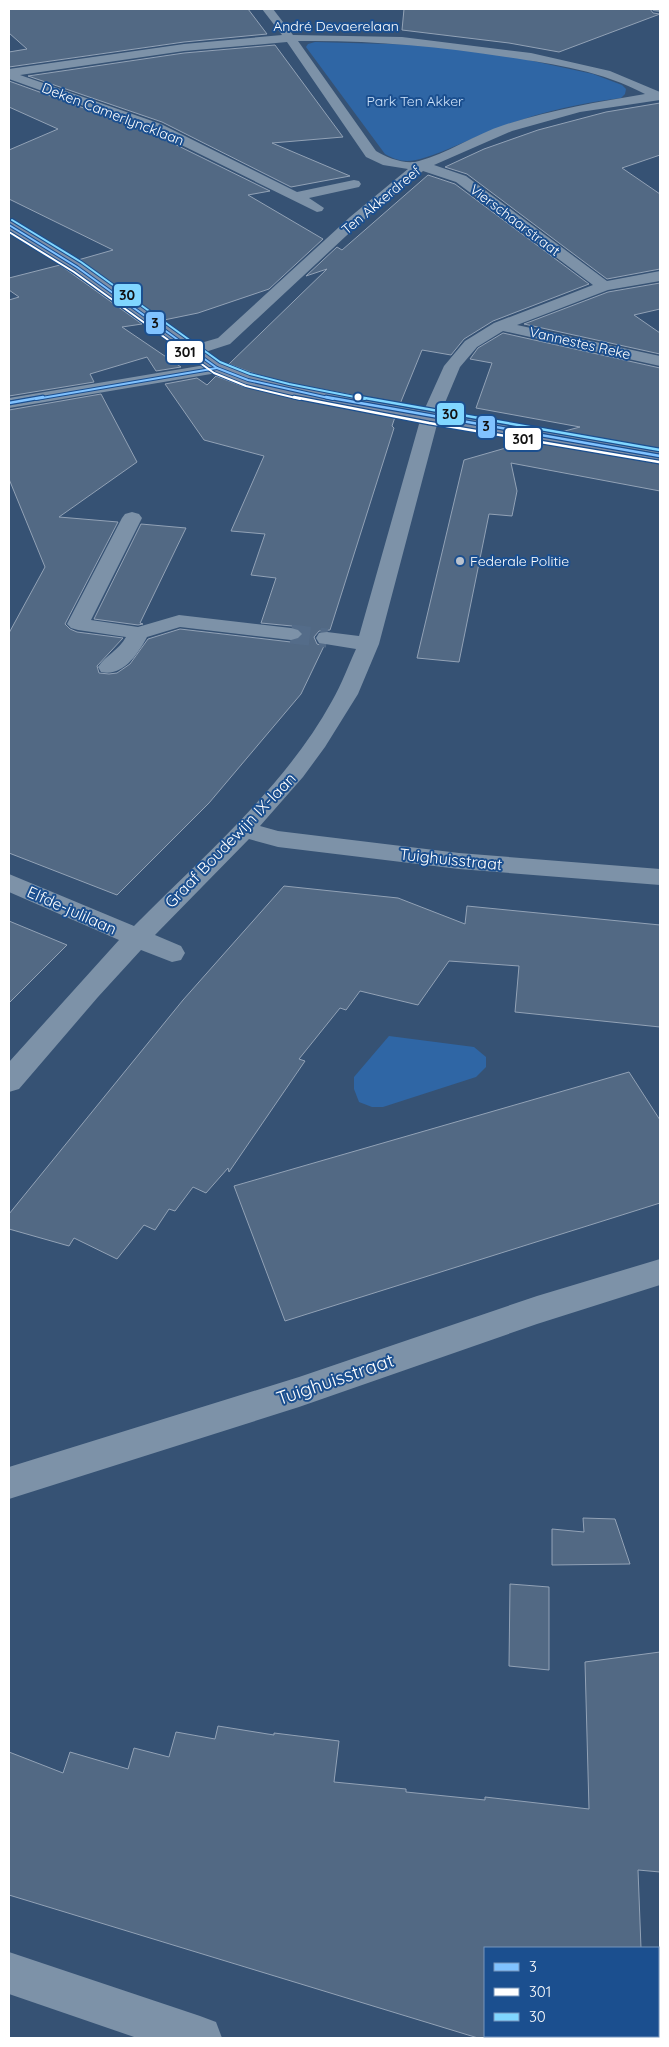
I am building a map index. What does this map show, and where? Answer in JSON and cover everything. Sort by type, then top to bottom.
[{"type":"main road","points":[[9,225],[70,262],[216,368],[248,380],[288,390],[430,417],[660,456]]},
{"type":"street","name":"Vierschaarstraat","points":[[267,9],[290,38],[370,154],[379,160],[420,166],[444,172],[461,179],[604,286]]},
{"type":"street","name":"André Devaerelaan","points":[[9,74],[152,52],[290,38],[422,42],[518,54],[612,76],[659,96]]},
{"type":"street","name":"Deken Camerlyncklaan","points":[[9,74],[156,127],[317,208]]},
{"type":"street","name":"Ten Akkerdreef","points":[[192,351],[224,341],[355,220],[420,166],[507,128],[579,108],[659,96]]},
{"type":"street","points":[[295,197],[354,184]]},
{"type":"street","name":"Graaf Boudewijn IX-laan","points":[[9,1081],[136,939],[244,830],[297,771],[339,709],[355,677],[368,644],[430,417],[452,366],[471,344],[500,326],[604,286],[660,276]]},
{"type":"street","name":"Vannestes Reke","points":[[500,326],[660,361]]},
{"type":"street","points":[[9,403],[216,368]]},
{"type":"street","points":[[132,518],[78,624],[139,633],[179,621],[290,634]]},
{"type":"street","points":[[109,667],[129,651],[139,633]]},
{"type":"street","points":[[327,638],[368,644]]},
{"type":"street","name":"Tuighuisstraat","points":[[244,830],[278,839],[459,861],[660,877]]},
{"type":"street","name":"Elfde-julilaan","points":[[9,882],[136,939],[172,953]]},
{"type":"street","name":"Tuighuisstraat","points":[[9,1483],[299,1392],[537,1310],[660,1272]]},
{"type":"street","points":[[9,1973],[200,2038]]},
{"type":"green space","name":"Park Ten Akker","points":[[315,42],[424,45],[519,58],[593,74],[622,85],[626,89],[625,94],[621,98],[543,113],[498,128],[427,157],[407,161],[385,154],[306,47],[308,44]]},
{"type":"green space","points":[[389,1036],[474,1047],[486,1057],[486,1067],[476,1077],[383,1107],[372,1107],[359,1102],[354,1089],[354,1077]]},
{"type":"building","points":[[9,9],[248,9],[267,34],[184,42],[9,67],[9,52],[27,49],[9,33]]},
{"type":"building","points":[[404,9],[650,9],[653,13],[660,14],[559,52],[509,43],[402,30]]},
{"type":"building","points":[[275,45],[343,137],[272,143],[350,176],[291,187],[162,122],[28,76],[184,53]]},
{"type":"building","points":[[9,81],[150,132],[270,191],[248,195],[323,239],[269,289],[198,313],[164,320],[78,260],[113,250],[9,199],[9,150],[58,129],[9,107]]},
{"type":"building","points":[[660,103],[660,155],[622,168],[660,194],[660,269],[607,279],[467,174],[445,167],[484,149],[538,130],[606,112]]},
{"type":"building","points":[[428,175],[455,184],[589,284],[493,321],[464,339],[451,355],[422,350],[400,404],[288,383],[255,374],[229,364],[327,269],[306,276],[337,247],[342,250]]},
{"type":"building","points":[[60,265],[142,324],[122,327],[181,367],[156,371],[147,357],[90,374],[94,382],[9,396],[9,300],[19,297],[9,290],[9,278]]},
{"type":"building","points":[[660,283],[660,309],[634,315],[660,333],[660,354],[524,324],[608,292]]},
{"type":"building","points":[[503,333],[660,368],[660,449],[561,432],[580,427],[476,408],[492,363],[470,359],[478,348]]},
{"type":"building","points":[[216,376],[242,386],[288,397],[395,417],[392,426],[394,428],[330,630],[319,631],[314,637],[317,644],[324,646],[301,694],[209,803],[117,895],[9,853],[9,633],[45,567],[9,479],[9,410],[101,394],[137,462],[59,517],[118,522],[65,624],[77,632],[123,638],[97,666],[99,673],[117,673],[130,664],[148,639],[180,629],[291,642],[299,639],[304,634],[292,626],[261,623],[276,578],[251,575],[265,534],[231,531],[264,456],[204,440],[165,384],[197,378],[207,385]]},
{"type":"building","name":"Federale Politie","points":[[530,441],[660,463],[660,491],[511,463],[517,491],[512,516],[489,514],[459,662],[417,658],[464,460]]},
{"type":"building","points":[[141,524],[186,528],[140,623],[143,624],[138,625],[94,619]]},
{"type":"building","points":[[284,886],[398,898],[465,924],[467,906],[660,925],[660,1027],[515,1012],[519,966],[449,961],[418,1005],[360,991],[346,1010],[340,1008],[299,1059],[305,1061],[229,1172],[228,1168],[206,1193],[193,1187],[175,1211],[169,1209],[155,1230],[144,1225],[117,1259],[74,1238],[69,1246],[9,1229],[9,1214],[183,1000]]},
{"type":"building","points":[[9,921],[67,945],[9,1003]]},
{"type":"building","points":[[629,1072],[660,1120],[660,1203],[285,1321],[234,1186]]},
{"type":"building","points":[[583,1518],[615,1519],[630,1564],[552,1565],[552,1529],[584,1532]]},
{"type":"building","points":[[510,1584],[549,1587],[549,1670],[509,1666]]},
{"type":"building","points":[[660,1652],[660,1872],[638,1870],[641,1947],[484,1947],[485,2038],[478,2038],[9,1895],[9,1752],[63,1773],[70,1752],[128,1769],[134,1748],[169,1757],[176,1732],[215,1739],[218,1726],[274,1735],[274,1733],[339,1741],[334,1782],[406,1789],[406,1792],[485,1800],[485,1797],[589,1809],[585,1662]]},
{"type":"tunnel","points":[[291,634],[327,638]]},
{"type":"transit line","name":"30","points":[[12,220],[81,262],[220,362],[250,374],[289,384],[431,411],[660,450]]},
{"type":"transit line","name":"3","points":[[9,225],[77,267],[217,368],[248,380],[288,390],[430,417],[660,456]]},
{"type":"transit line","name":"301","points":[[9,232],[74,272],[214,373],[246,386],[287,396],[429,423],[659,462]]},
{"type":"transit line","name":"3","points":[[9,403],[217,368]]},
{"type":"place","name":"Federale Politie","points":[[460,561]]}]
